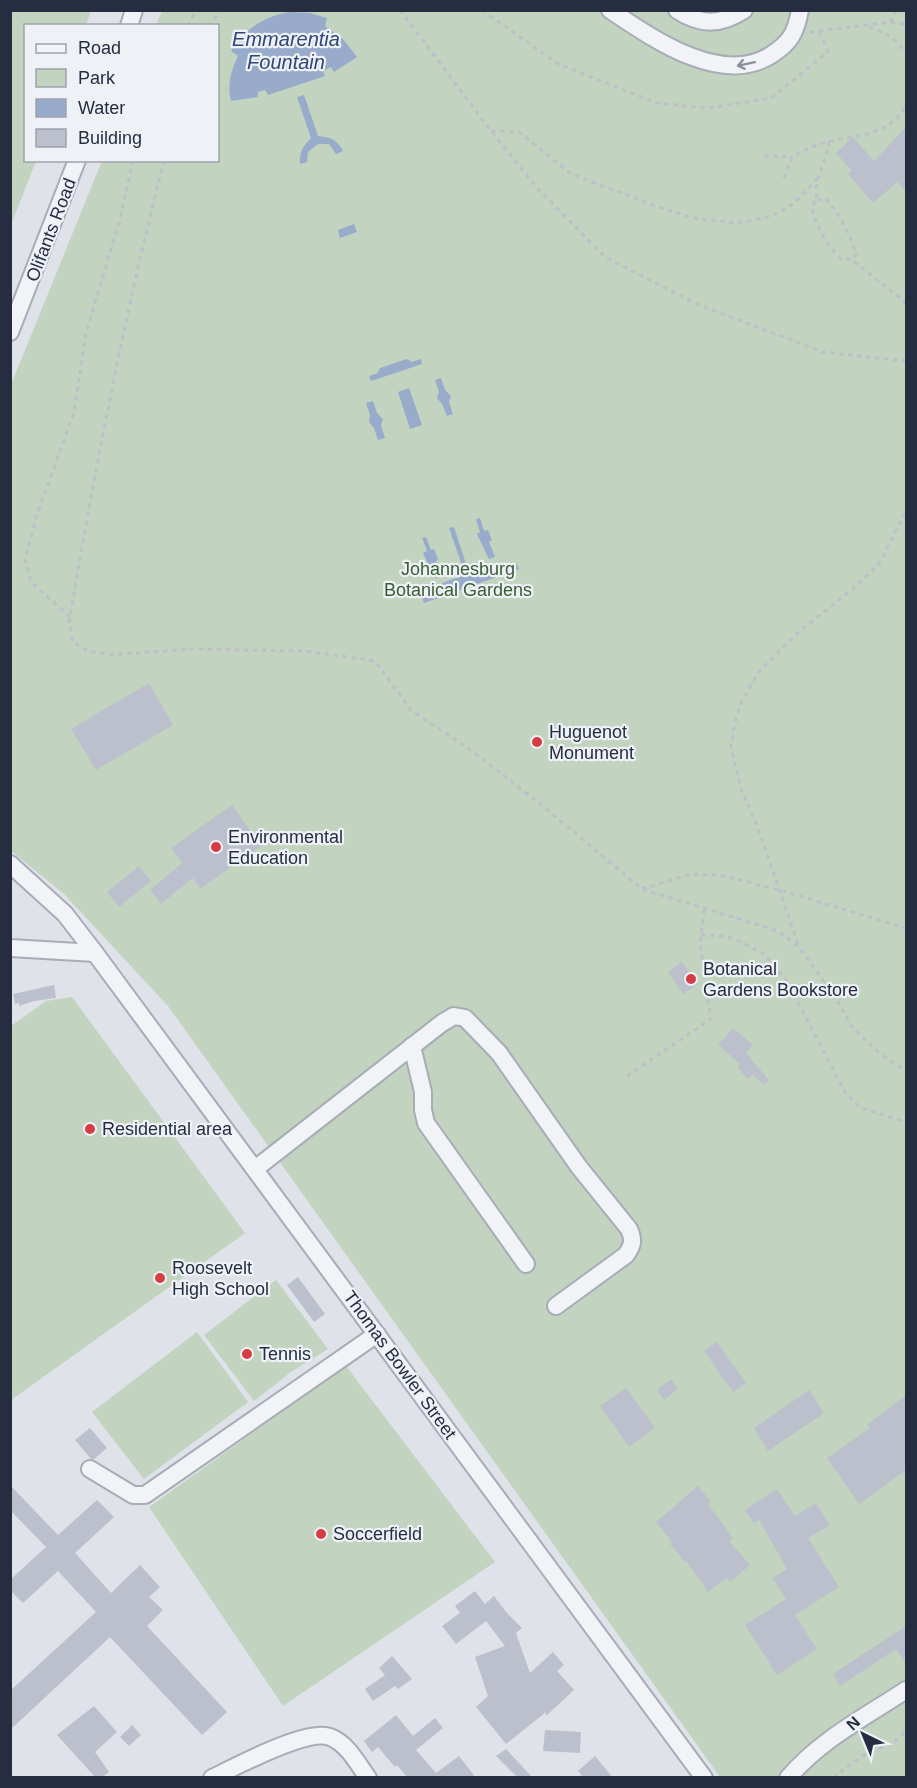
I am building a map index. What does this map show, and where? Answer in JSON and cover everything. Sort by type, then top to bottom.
[{"type":"street","points":[[610,10],[664,44],[691,57],[733,67],[766,59],[780,49],[795,34],[800,10]]},
{"type":"street","points":[[677,10],[705,21],[723,22],[744,10]]},
{"type":"street","name":"Olifants Road","points":[[10,332],[76,162]]},
{"type":"street","name":"Thomas Bowler Street","points":[[10,864],[65,914],[95,953],[704,1778]]},
{"type":"street","points":[[10,948],[95,953]]},
{"type":"street","points":[[255,1169],[412,1046],[454,1016],[465,1018],[499,1053],[579,1167],[629,1230],[633,1243],[626,1255],[556,1306]]},
{"type":"street","points":[[412,1046],[423,1092],[426,1123],[526,1264]]},
{"type":"street","points":[[90,1469],[133,1495],[145,1495],[377,1334]]},
{"type":"street","points":[[788,1778],[801,1762],[823,1744],[906,1690]]},
{"type":"street","points":[[212,1778],[286,1744],[321,1735],[339,1742],[368,1778]]},
{"type":"path","points":[[189,24],[196,10]]},
{"type":"path","points":[[210,24],[222,10]]},
{"type":"path","points":[[400,10],[491,131],[538,189],[605,257],[699,305],[823,352],[906,361]]},
{"type":"path","points":[[482,10],[558,64],[657,104],[708,108],[771,98],[828,52],[819,32]]},
{"type":"path","points":[[890,22],[897,10]]},
{"type":"path","points":[[795,34],[890,22],[906,24]]},
{"type":"path","points":[[867,26],[887,33],[901,46],[906,55]]},
{"type":"path","points":[[764,156],[792,157],[829,141],[875,133],[890,124],[906,106]]},
{"type":"path","points":[[491,131],[519,132],[571,174],[646,203],[698,219],[737,223],[765,218],[794,203],[818,178]]},
{"type":"path","points":[[829,141],[828,152],[818,178],[816,200],[812,206],[813,214],[831,249],[841,259],[851,259],[906,303]]},
{"type":"path","points":[[784,178],[792,157]]},
{"type":"path","points":[[70,617],[31,582],[25,559],[37,514],[74,412],[86,333],[120,219],[133,162]]},
{"type":"path","points":[[164,162],[126,320],[69,623],[73,642],[86,650],[109,655],[191,649],[305,651],[375,661],[411,710],[469,749],[533,798],[642,889],[778,932],[799,946]]},
{"type":"path","points":[[816,200],[826,199],[835,207],[853,242],[856,255],[851,259]]},
{"type":"path","points":[[906,511],[879,564],[854,588],[816,616],[777,651],[758,672],[741,703],[731,747],[741,789],[758,828],[799,946],[837,1000],[852,1027],[879,1053],[906,1071]]},
{"type":"path","points":[[642,889],[692,874],[725,876],[906,928]]},
{"type":"path","points":[[627,1076],[711,1019],[700,943],[704,909]]},
{"type":"path","points":[[701,935],[735,939],[764,954],[787,981],[845,1092],[859,1107],[906,1122]]},
{"type":"path","points":[[833,1778],[862,1756],[894,1742],[906,1731]]},
{"type":"green space","points":[[11,10],[91,11],[86,24],[24,24],[24,162],[36,162],[11,225]]},
{"type":"green space","name":"Johannesburg Botanical Gardens","points":[[162,11],[906,11],[906,1777],[720,1777],[168,1006],[64,894],[11,851],[10,387],[102,162],[219,162],[219,24],[156,24]]},
{"type":"green space","name":"Residential area","points":[[72,997],[245,1233],[11,1400],[11,1026],[46,1001]]},
{"type":"green space","points":[[276,1280],[328,1349],[291,1372],[254,1401],[204,1335]]},
{"type":"green space","points":[[197,1332],[248,1402],[144,1479],[92,1412]]},
{"type":"green space","name":"Soccerfield","points":[[346,1366],[495,1562],[283,1706],[149,1507]]},
{"type":"water","name":"Emmarentia Fountain","points":[[289,12],[310,13],[327,18],[325,26],[343,39],[357,57],[334,72],[331,67],[323,71],[325,76],[268,95],[265,90],[258,92],[258,97],[231,101],[230,78],[238,56],[231,51],[242,36],[256,25],[271,17]]},
{"type":"water","points":[[304,95],[318,136],[333,140],[343,151],[336,154],[329,144],[318,144],[308,152],[307,162],[300,164],[302,150],[311,138],[297,97]]},
{"type":"water","points":[[354,224],[357,232],[340,238],[338,230]]},
{"type":"water","points":[[407,359],[412,362],[421,359],[422,364],[371,381],[369,376],[378,373],[380,368]]},
{"type":"water","points":[[441,378],[445,390],[451,396],[449,402],[453,414],[447,416],[437,398],[439,392],[435,380]]},
{"type":"water","points":[[409,388],[422,425],[410,429],[398,392]]},
{"type":"water","points":[[373,401],[377,413],[383,419],[381,425],[385,438],[378,440],[369,422],[370,415],[366,403]]},
{"type":"water","points":[[480,518],[484,531],[488,530],[492,540],[489,542],[495,557],[489,559],[477,534],[480,532],[476,519]]},
{"type":"water","points":[[454,527],[467,567],[463,568],[449,528]]},
{"type":"water","points":[[426,537],[431,550],[434,549],[438,559],[436,561],[441,576],[435,578],[423,553],[427,551],[422,538]]},
{"type":"water","points":[[517,564],[519,569],[424,603],[422,597],[444,590],[442,583],[493,565],[495,572]]},
{"type":"building","points":[[906,127],[906,191],[897,182],[873,203],[848,174],[852,171],[836,153],[853,137],[874,161]]},
{"type":"building","points":[[149,683],[173,725],[96,770],[71,729]]},
{"type":"building","name":"Environmental Education","points":[[232,805],[261,846],[200,889],[193,878],[161,904],[150,890],[182,863],[171,848]]},
{"type":"building","points":[[139,866],[151,881],[119,907],[107,892]]},
{"type":"building","points":[[682,962],[698,984],[683,994],[668,972]]},
{"type":"building","points":[[54,985],[56,998],[19,1006],[19,1003],[15,1004],[13,994]]},
{"type":"building","points":[[733,1028],[753,1045],[746,1053],[769,1080],[764,1085],[753,1075],[748,1079],[737,1067],[740,1064],[718,1045]]},
{"type":"building","points":[[298,1277],[325,1314],[314,1322],[287,1285]]},
{"type":"building","points":[[717,1342],[746,1383],[733,1392],[704,1351]]},
{"type":"building","points":[[671,1379],[678,1389],[664,1400],[657,1390]]},
{"type":"building","points":[[626,1388],[655,1428],[629,1447],[600,1406]]},
{"type":"building","points":[[809,1390],[824,1413],[768,1451],[754,1428]]},
{"type":"building","points":[[906,1395],[906,1470],[859,1504],[827,1458],[870,1428],[867,1425]]},
{"type":"building","points":[[90,1428],[107,1448],[94,1459],[91,1459],[75,1440]]},
{"type":"building","points":[[10,1485],[58,1535],[97,1500],[114,1517],[75,1553],[111,1593],[140,1565],[160,1587],[149,1597],[163,1610],[147,1626],[227,1712],[202,1735],[110,1637],[10,1730],[10,1691],[96,1612],[58,1571],[23,1603],[10,1590],[10,1580],[46,1547],[10,1510]]},
{"type":"building","points":[[698,1486],[711,1502],[708,1504],[733,1538],[729,1541],[750,1565],[730,1582],[727,1578],[708,1592],[687,1562],[670,1544],[672,1542],[656,1522]]},
{"type":"building","points":[[777,1489],[795,1516],[816,1503],[830,1525],[808,1538],[839,1587],[795,1615],[817,1649],[777,1675],[745,1625],[786,1599],[773,1578],[787,1569],[759,1520],[754,1523],[745,1510]]},
{"type":"building","points":[[475,1591],[485,1604],[494,1596],[522,1628],[516,1633],[530,1673],[553,1652],[564,1665],[557,1671],[574,1690],[546,1716],[546,1712],[506,1744],[476,1707],[488,1696],[475,1657],[505,1646],[486,1621],[456,1644],[442,1626],[460,1613],[455,1606]]},
{"type":"building","points":[[906,1626],[906,1664],[896,1649],[840,1686],[833,1674]]},
{"type":"building","points":[[392,1656],[412,1679],[398,1689],[395,1686],[373,1701],[365,1689],[385,1675],[379,1668]]},
{"type":"building","points":[[94,1706],[117,1732],[95,1752],[109,1772],[101,1778],[96,1778],[57,1735]]},
{"type":"building","points":[[396,1715],[413,1736],[435,1718],[443,1728],[416,1750],[436,1773],[459,1756],[476,1778],[408,1778],[378,1747],[372,1752],[364,1741]]},
{"type":"building","points":[[132,1725],[141,1735],[129,1746],[120,1737]]},
{"type":"building","points":[[545,1730],[581,1732],[580,1753],[543,1751]]},
{"type":"building","points":[[506,1749],[533,1778],[518,1778],[496,1756]]},
{"type":"building","points":[[595,1756],[613,1778],[584,1778],[578,1771]]},
{"type":"place","name":"Huguenot Monument","points":[[537,742]]},
{"type":"place","name":"Environmental Education","points":[[216,847]]},
{"type":"place","name":"Botanical Gardens Bookstore","points":[[691,979]]},
{"type":"place","name":"Residential area","points":[[90,1129]]},
{"type":"place","name":"Roosevelt High School","points":[[160,1278]]},
{"type":"place","name":"Tennis","points":[[247,1354]]},
{"type":"place","name":"Soccerfield","points":[[321,1534]]}]
